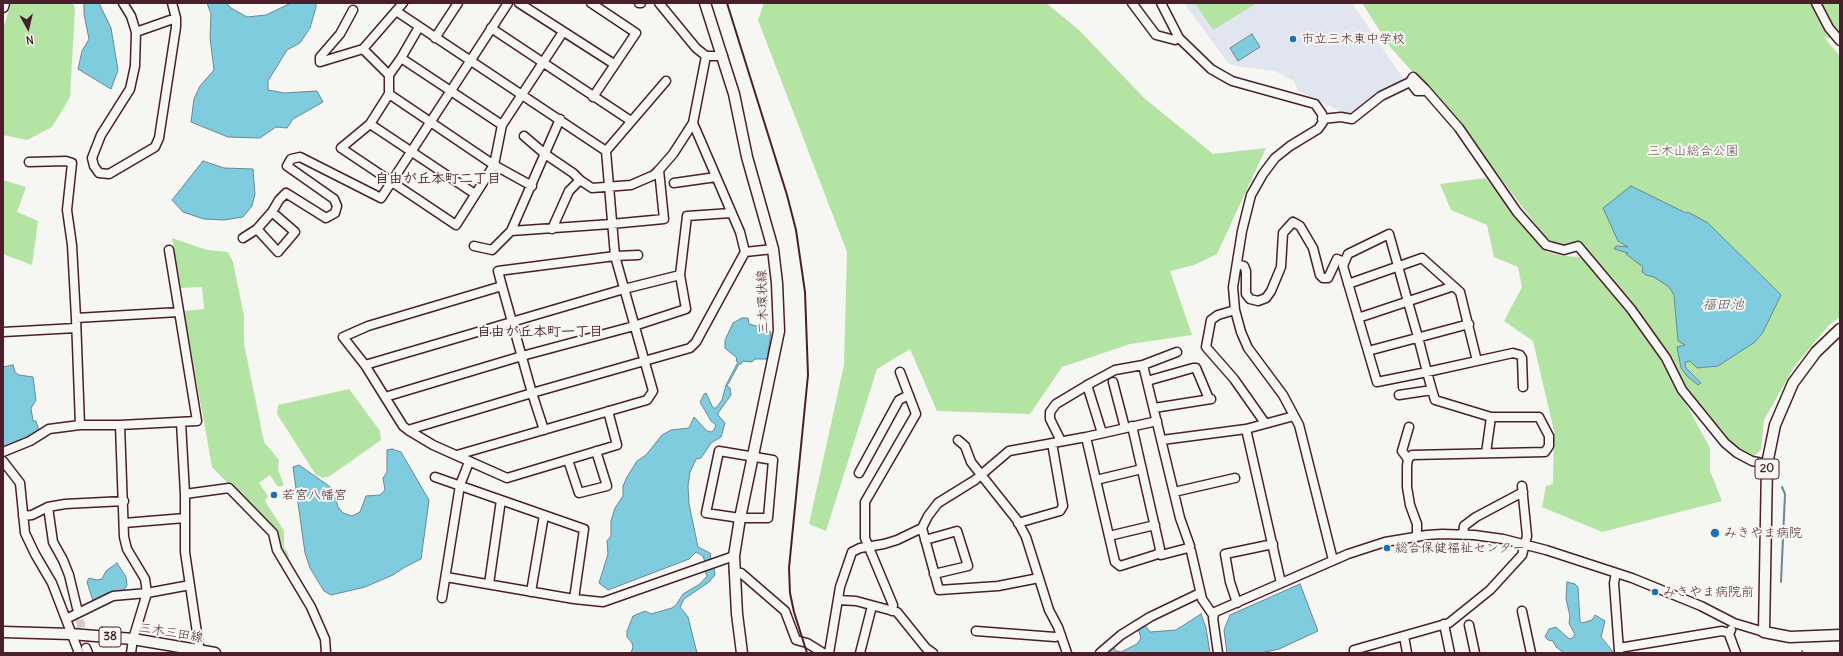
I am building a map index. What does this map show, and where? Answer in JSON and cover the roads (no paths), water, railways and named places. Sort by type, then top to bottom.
[{"type":"main road","points":[[3,7],[4,3]]},
{"type":"main road","name":"三木環状線","points":[[705,3],[734,94],[747,157],[773,249],[777,283],[779,330],[740,518],[734,556],[737,614],[742,653]]},
{"type":"main road","name":"20","points":[[1764,632],[1767,464],[1775,425],[1793,383],[1816,352],[1840,329]]},
{"type":"main road","name":"三木三田線","points":[[3,632],[71,634],[133,639],[200,652],[215,653]]},
{"type":"main road","points":[[1764,632],[1790,637],[1840,635]]},
{"type":"street","points":[[123,3],[131,16],[136,32],[136,66],[130,89],[101,135],[92,158],[94,166],[100,172],[109,174],[155,147],[159,138],[176,27],[176,18],[172,3]]},
{"type":"street","points":[[353,10],[340,34],[320,58],[320,62],[363,49],[403,3]]},
{"type":"street","points":[[435,38],[458,3]]},
{"type":"street","points":[[243,238],[257,229],[286,193],[326,218],[334,213],[337,206],[334,199],[288,166],[291,159],[300,157],[381,198],[508,3]]},
{"type":"street","points":[[519,3],[614,64]]},
{"type":"street","points":[[591,3],[636,33],[593,97]]},
{"type":"street","points":[[659,3],[696,48],[706,56],[723,56]]},
{"type":"street","points":[[1132,3],[1156,34],[1175,40],[1179,38]]},
{"type":"street","points":[[1161,3],[1179,38],[1211,69],[1232,81],[1316,104],[1322,114],[1323,122],[1318,129],[1290,146],[1275,158],[1263,174],[1251,195],[1242,231],[1233,287],[1235,310],[1241,332],[1248,348],[1283,395],[1299,424],[1333,560]]},
{"type":"street","points":[[1816,3],[1829,28],[1840,41]]},
{"type":"street","points":[[396,11],[606,151]]},
{"type":"street","points":[[136,32],[176,18]]},
{"type":"street","points":[[419,27],[389,75],[389,94],[370,124],[341,148],[456,225],[494,165],[502,125],[563,32]]},
{"type":"street","points":[[491,28],[631,121]]},
{"type":"street","points":[[363,49],[389,75]]},
{"type":"street","points":[[524,136],[545,154],[592,188],[631,185],[654,175],[673,154],[693,123],[706,56]]},
{"type":"street","points":[[401,58],[502,125]]},
{"type":"street","points":[[1322,119],[1341,117],[1352,119],[1382,96],[1410,82],[1413,76],[1459,128],[1517,212],[1546,244],[1564,250],[1578,246],[1631,309],[1666,358],[1682,390],[1725,444],[1737,453],[1752,461],[1767,464]]},
{"type":"street","points":[[457,455],[648,400],[653,390],[615,256],[611,224],[606,151],[666,81]]},
{"type":"street","points":[[389,94],[494,165],[532,186]]},
{"type":"street","points":[[474,246],[492,250],[510,231],[532,186],[560,119]]},
{"type":"street","points":[[408,430],[690,348],[696,342],[745,252],[740,232],[693,123]]},
{"type":"street","points":[[370,124],[475,194]]},
{"type":"street","points":[[29,162],[66,161],[72,163],[67,210],[72,245],[80,425]]},
{"type":"street","points":[[510,231],[552,229],[664,218],[659,170]]},
{"type":"street","points":[[674,183],[716,177]]},
{"type":"street","points":[[552,229],[569,191],[580,180]]},
{"type":"street","points":[[257,229],[278,252],[295,232],[272,212]]},
{"type":"street","points":[[385,397],[522,356],[634,326],[686,309],[680,275],[687,216],[731,213]]},
{"type":"street","points":[[1237,264],[1244,266],[1246,271],[1246,294],[1250,299],[1258,301],[1266,298],[1271,291],[1281,267],[1282,233],[1293,222],[1300,226],[1310,243],[1320,275],[1323,278],[1328,278],[1337,259],[1344,262]]},
{"type":"street","points":[[1408,459],[1412,455],[1545,452],[1549,446],[1549,436],[1538,417],[1491,417],[1435,400],[1427,372],[1418,337],[1389,234],[1348,254],[1343,266],[1377,382],[1427,372],[1513,353],[1520,354],[1522,358],[1522,387]]},
{"type":"street","points":[[745,252],[773,249]]},
{"type":"street","points":[[3,452],[30,441],[49,430],[80,425],[120,426],[197,421],[169,250]]},
{"type":"street","points":[[544,430],[532,393],[498,271],[615,256],[638,255]]},
{"type":"street","points":[[1348,284],[1422,258],[1460,292],[1477,361]]},
{"type":"street","points":[[365,365],[624,289],[680,275]]},
{"type":"street","points":[[1358,318],[1448,288],[1452,285]]},
{"type":"street","points":[[502,286],[368,326],[343,337],[365,365],[403,426],[433,445],[507,478],[618,445],[608,411]]},
{"type":"street","points":[[1235,310],[1218,314],[1211,320],[1206,347],[1234,379],[1265,423]]},
{"type":"street","points":[[76,318],[179,312]]},
{"type":"street","points":[[1368,351],[1469,324]]},
{"type":"street","points":[[3,332],[76,328]]},
{"type":"street","points":[[1061,441],[1050,419],[1050,412],[1056,404],[1115,370],[1143,365],[1177,352]]},
{"type":"street","points":[[1143,365],[1174,492],[1190,546],[1188,548],[1193,558],[1200,593],[1207,608],[1213,615],[1218,653]]},
{"type":"street","points":[[1147,380],[1196,368],[1210,399],[1154,408]]},
{"type":"street","points":[[892,611],[893,605],[865,538],[865,502],[916,414],[900,372]]},
{"type":"street","points":[[1113,382],[1142,469],[1160,548],[1159,553]]},
{"type":"street","points":[[1087,385],[1102,434]]},
{"type":"street","points":[[1399,395],[1432,390]]},
{"type":"street","points":[[859,472],[899,400],[909,395]]},
{"type":"street","points":[[1162,440],[1246,429],[1294,416]]},
{"type":"street","points":[[1486,453],[1491,417]]},
{"type":"street","points":[[829,653],[840,586],[852,552],[860,548],[898,540],[922,528],[928,516],[938,503],[982,474],[1004,455],[1013,450],[1102,434],[1157,421]]},
{"type":"street","points":[[181,422],[185,494],[185,552],[200,652]]},
{"type":"street","points":[[120,426],[124,501],[124,537],[127,549],[145,579],[147,593],[133,639],[131,653]]},
{"type":"street","points":[[1410,427],[1402,451],[1408,459],[1407,486],[1410,505],[1416,524],[1417,536]]},
{"type":"street","points":[[1246,429],[1281,583]]},
{"type":"street","points":[[1086,437],[1115,562],[1120,566],[1159,553],[1161,555],[1188,548]]},
{"type":"street","points":[[958,440],[965,446],[972,462],[1018,523],[1028,542],[1049,610],[1061,635],[1067,653]]},
{"type":"street","points":[[1018,523],[1060,511],[1064,506],[1052,443]]},
{"type":"street","points":[[568,460],[579,493],[607,486],[596,451]]},
{"type":"street","points":[[719,451],[753,457],[773,460],[768,518],[740,518],[706,513],[719,451]]},
{"type":"street","points":[[3,461],[20,483],[25,533],[52,583],[79,653]]},
{"type":"street","points":[[442,598],[460,485],[469,462]]},
{"type":"street","points":[[1096,480],[1142,469]]},
{"type":"street","points":[[435,478],[460,485],[584,529],[574,599]]},
{"type":"street","points":[[1174,492],[1235,478]]},
{"type":"street","points":[[185,494],[229,488],[273,532],[277,550],[311,607],[325,639],[326,653]]},
{"type":"street","points":[[1354,653],[1354,650],[1454,620],[1490,590],[1522,555],[1527,536],[1522,489],[1464,526],[1463,535]]},
{"type":"street","points":[[488,584],[501,500]]},
{"type":"street","points":[[23,516],[48,507],[65,504],[124,501]]},
{"type":"street","points":[[48,507],[53,542],[69,575],[77,608]]},
{"type":"street","points":[[531,592],[544,515]]},
{"type":"street","points":[[124,523],[185,518]]},
{"type":"street","points":[[1109,536],[1155,525]]},
{"type":"street","points":[[922,528],[939,590],[998,586],[1039,578]]},
{"type":"street","points":[[926,540],[957,531],[968,566],[934,574]]},
{"type":"street","points":[[1213,615],[1215,612],[1333,560],[1385,542],[1417,536],[1463,535],[1503,539],[1525,544],[1616,573],[1701,606],[1734,623],[1764,632]]},
{"type":"street","points":[[1237,603],[1230,582],[1225,554],[1273,544]]},
{"type":"street","points":[[446,577],[574,599],[603,602],[734,556]]},
{"type":"street","points":[[734,572],[741,573],[785,611],[796,640],[807,643],[823,653]]},
{"type":"street","points":[[1616,573],[1614,583],[1619,650],[1722,631],[1729,633]]},
{"type":"street","points":[[66,619],[113,596],[147,593],[190,585]]},
{"type":"street","points":[[1100,653],[1121,635],[1150,617],[1200,593]]},
{"type":"street","points":[[838,600],[856,601],[897,612],[926,648],[933,653]]},
{"type":"street","points":[[860,653],[872,606]]},
{"type":"street","points":[[1522,611],[1531,653]]},
{"type":"street","points":[[1734,623],[1729,633],[1736,653]]},
{"type":"street","points":[[1444,624],[1450,653]]},
{"type":"street","points":[[1469,625],[1475,653]]},
{"type":"street","points":[[976,631],[1055,637],[1061,635]]},
{"type":"street","points":[[1404,636],[1408,653]]},
{"type":"water","points":[[84,3],[99,3],[111,28],[118,70],[111,89],[78,69],[82,51],[89,39],[84,14]]},
{"type":"water","points":[[207,3],[226,3],[231,8],[247,17],[266,15],[291,3],[316,3],[310,28],[300,43],[287,50],[268,81],[268,90],[284,93],[317,91],[323,102],[293,119],[287,128],[276,127],[260,138],[228,137],[191,122],[194,99],[200,86],[214,70],[210,38],[211,14]]},
{"type":"water","points":[[1252,34],[1260,47],[1238,61],[1230,48]]},
{"type":"water","points":[[203,161],[224,168],[253,169],[255,194],[252,206],[243,217],[224,220],[204,219],[183,212],[172,200]]},
{"type":"water","name":"福田池","points":[[1631,186],[1686,213],[1688,212],[1708,223],[1781,295],[1763,332],[1755,342],[1718,366],[1697,368],[1690,361],[1685,362],[1686,368],[1701,383],[1698,385],[1687,376],[1681,368],[1677,347],[1685,345],[1678,341],[1674,295],[1669,287],[1654,277],[1646,275],[1642,272],[1643,267],[1626,254],[1628,253],[1614,249],[1616,246],[1628,247],[1618,241],[1603,208]]},
{"type":"water","points":[[742,318],[748,318],[749,324],[771,332],[767,359],[755,359],[752,362],[743,361],[739,364],[727,386],[730,388],[731,395],[718,413],[725,423],[721,437],[711,443],[701,458],[696,459],[690,472],[688,486],[689,504],[698,547],[710,553],[711,560],[705,562],[703,556],[696,552],[689,559],[608,590],[599,583],[608,554],[607,541],[611,536],[611,521],[615,508],[623,496],[623,486],[627,477],[637,461],[646,455],[662,435],[671,430],[689,428],[694,417],[707,431],[711,432],[714,430],[716,425],[711,421],[700,402],[706,393],[713,408],[716,408],[722,400],[726,385],[738,362],[736,361],[737,358],[725,348],[725,340],[733,323]]},
{"type":"water","points":[[13,365],[15,372],[19,375],[33,377],[36,400],[31,408],[33,421],[36,421],[39,431],[22,441],[3,449],[3,367]]},
{"type":"water","points":[[392,449],[401,452],[429,500],[421,559],[393,575],[365,587],[331,595],[324,591],[310,568],[305,553],[293,467],[299,465],[329,486],[334,492],[338,507],[343,513],[352,516],[360,512],[366,496],[380,495],[385,490],[383,478],[387,472],[387,450]]},
{"type":"water","points":[[117,563],[126,577],[127,585],[124,591],[111,593],[93,601],[87,582],[89,578],[96,580],[102,579],[106,571]]},
{"type":"water","points":[[714,567],[715,575],[709,582],[684,599],[680,607],[688,617],[697,653],[631,653],[633,647],[632,643],[627,637],[627,631],[633,616],[645,611],[651,614],[672,608],[676,605],[683,594],[700,584],[707,576],[705,571]]},
{"type":"water","points":[[1567,582],[1575,584],[1578,587],[1580,621],[1582,623],[1592,620],[1595,615],[1605,621],[1601,637],[1614,653],[1564,653],[1556,647],[1553,641],[1548,640],[1545,637],[1549,629],[1556,627],[1568,638],[1571,639],[1575,635],[1569,623],[1570,616],[1566,599]]},
{"type":"water","points":[[1300,584],[1318,631],[1279,649],[1261,653],[1227,653],[1224,630],[1230,615]]},
{"type":"water","points":[[1201,614],[1206,628],[1210,653],[1106,653],[1113,646],[1116,651],[1121,652],[1137,644],[1141,638],[1138,629],[1145,625],[1150,632],[1176,630]]},
{"type":"waterway","points":[[1781,582],[1785,494],[1782,487]]},
{"type":"tunnel","points":[[77,608],[86,648]]},
{"type":"railway","points":[[727,3],[787,195],[796,230],[805,292],[808,375],[789,568],[790,593],[794,612],[807,653]]},
{"type":"place","name":"市立三木東中学校","points":[[1293,39]]},
{"type":"place","name":"若宮八幡宮","points":[[274,495]]},
{"type":"place","name":"みきやま病院","points":[[1715,533]]},
{"type":"place","name":"総合保健福祉センター","points":[[1387,548]]},
{"type":"place","name":"みきやま病院前","points":[[1655,592]]},
{"type":"district","name":"自由が丘本町二丁目","points":[[438,179]]},
{"type":"district","name":"自由が丘本町一丁目","points":[[540,332]]},
{"type":"park label","name":"三木山総合公園","points":[[1693,151]]}]
